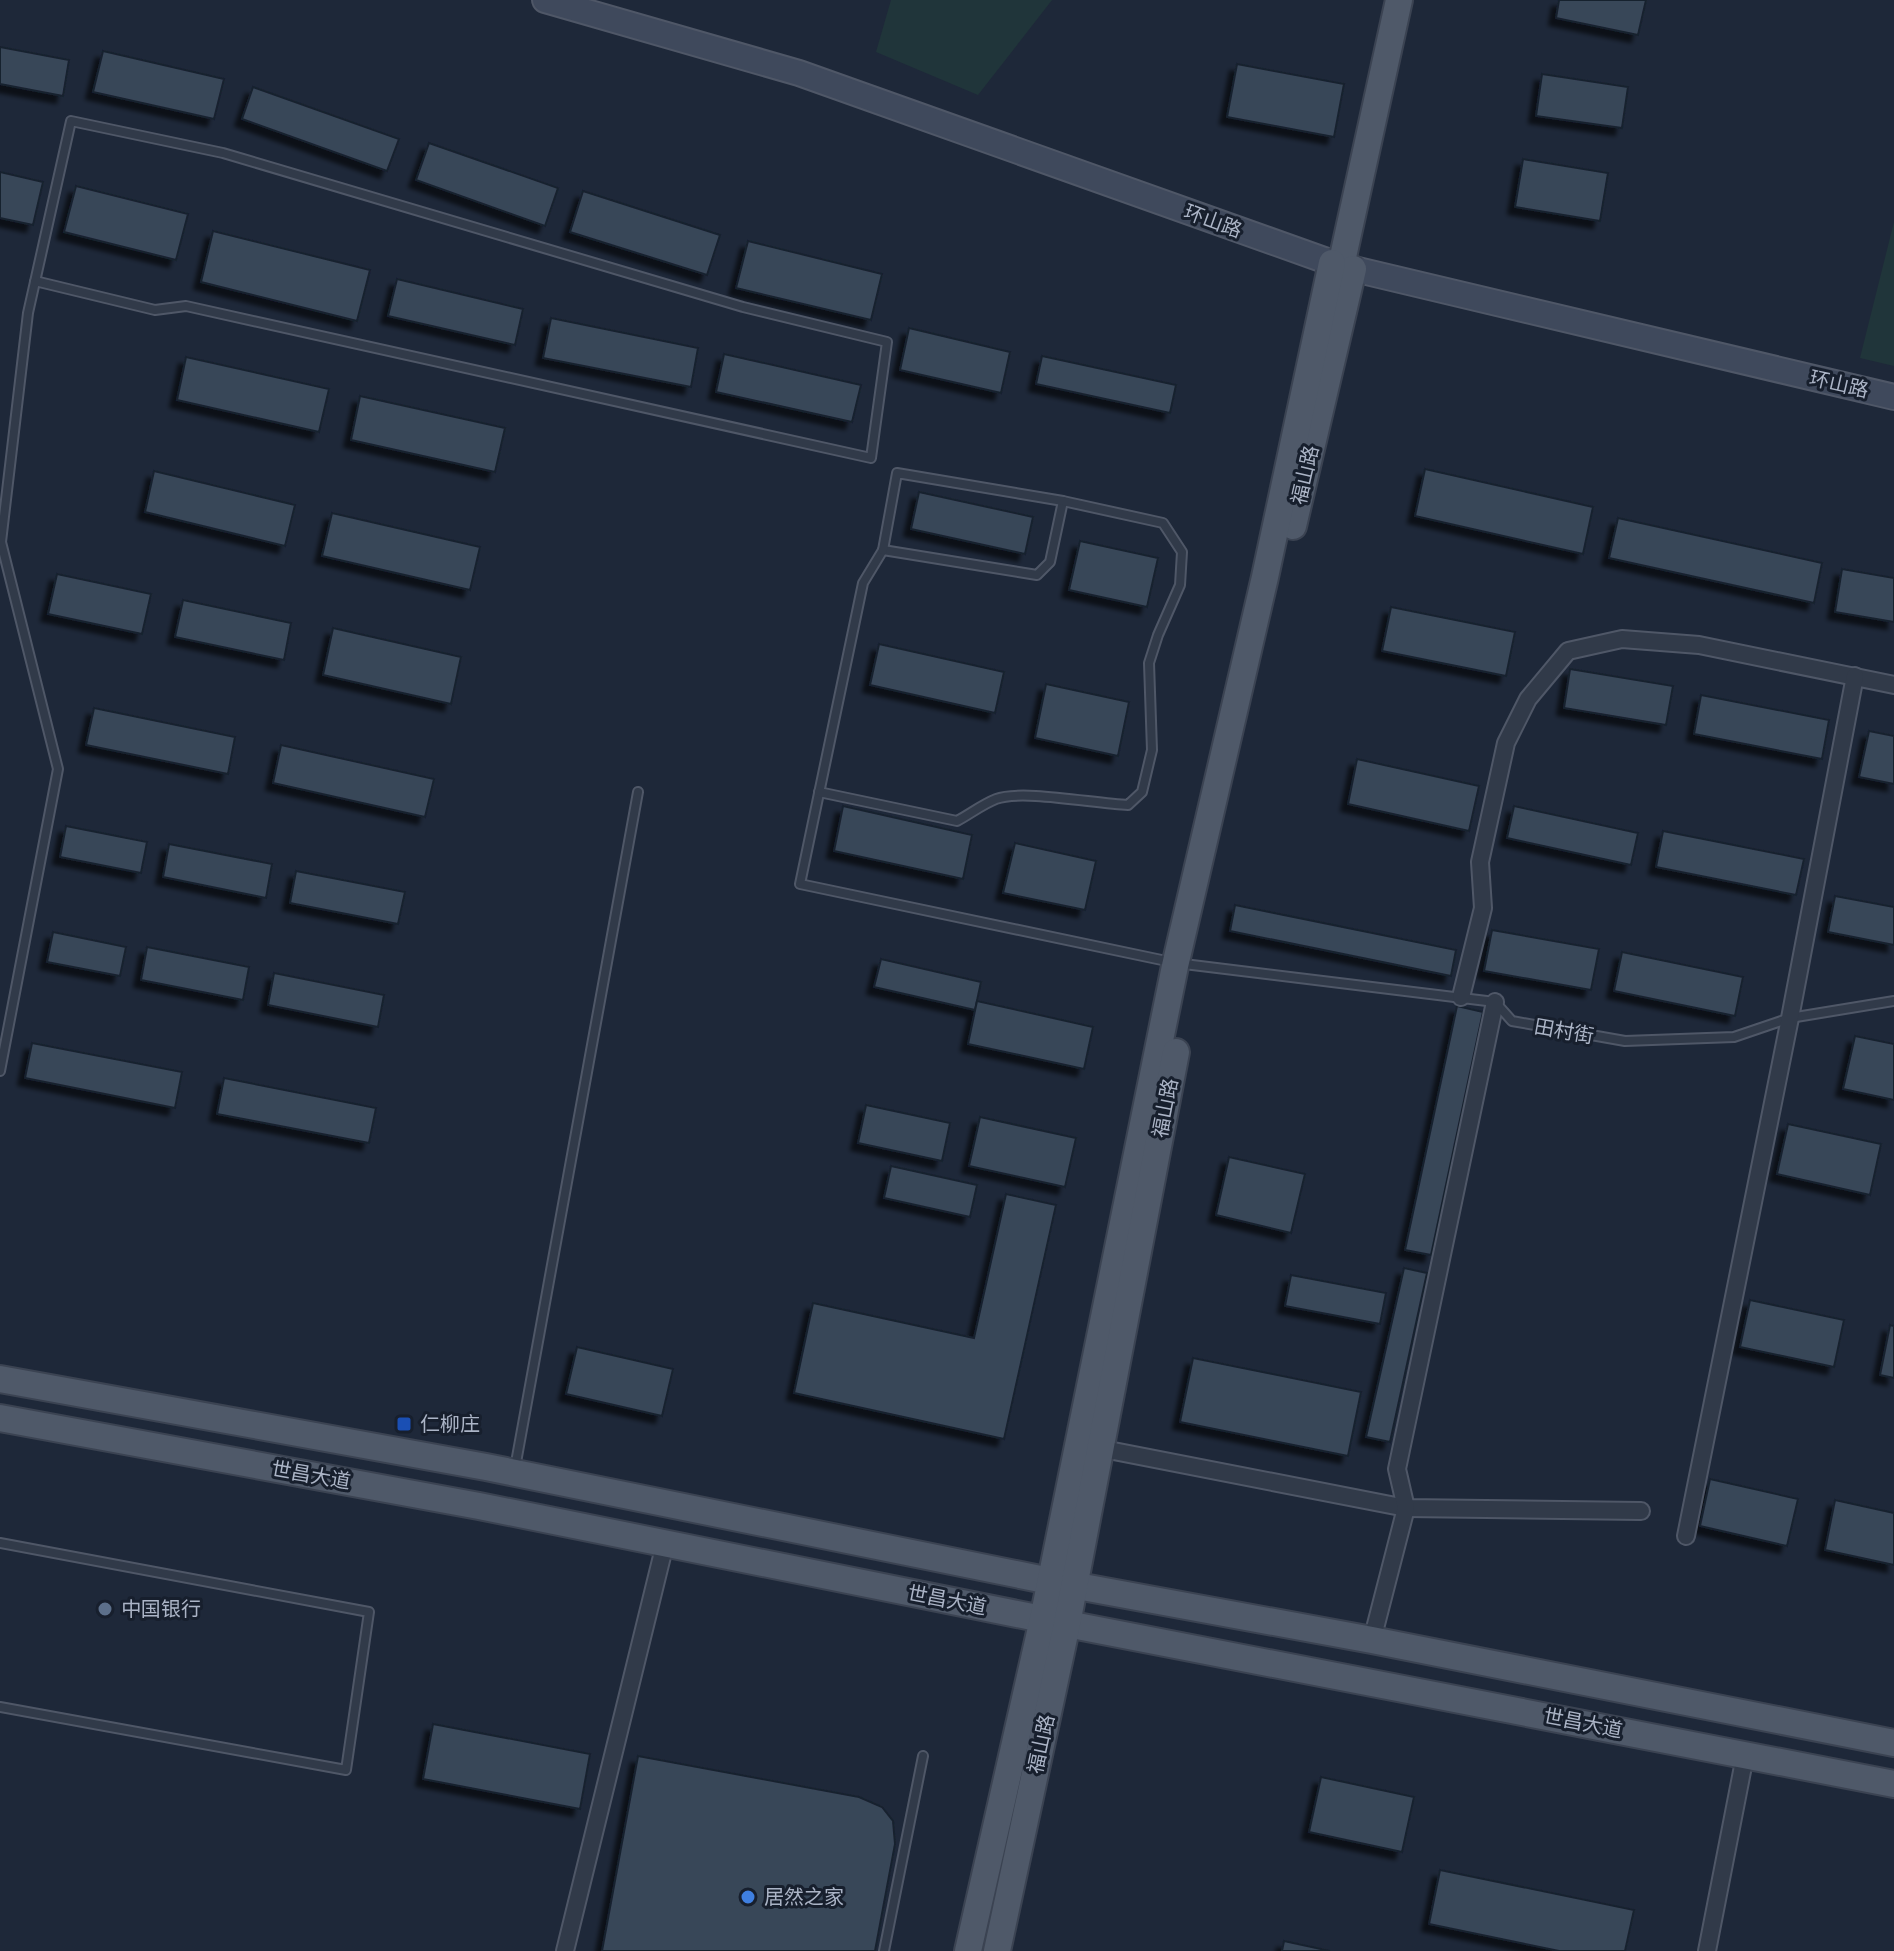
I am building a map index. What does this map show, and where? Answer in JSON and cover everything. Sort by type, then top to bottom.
[{"type":"main road","name":"环山路","points":[[545,0],[799,73],[1342,266],[1894,397]]},
{"type":"main road","points":[[968,1951],[1055,1622],[1184,964],[1265,577],[1342,266],[1399,0]]},
{"type":"main road","name":"世昌大道","points":[[0,1379],[514,1473],[1062,1583],[1372,1640],[1894,1743]]},
{"type":"main road","name":"世昌大道","points":[[0,1418],[464,1503],[1055,1622],[1894,1784]]},
{"type":"main road","name":"福山路","points":[[997,1951],[1055,1622]]},
{"type":"street","points":[[1461,997],[1483,908],[1480,862],[1506,743],[1528,699],[1568,651],[1622,639],[1699,645],[1894,685]]},
{"type":"street","points":[[1686,1536],[1855,676]]},
{"type":"street","points":[[1372,1640],[1406,1508],[1397,1469],[1495,1002]]},
{"type":"street","points":[[1089,1446],[1406,1508],[1641,1511]]},
{"type":"street","points":[[565,1951],[665,1544]]},
{"type":"street","points":[[1707,1951],[1745,1756]]},
{"type":"lane","points":[[0,1071],[58,769],[1,542],[28,313],[35,281],[71,121],[223,153],[743,307],[887,342],[871,458],[186,306],[155,310],[35,281]]},
{"type":"lane","points":[[897,473],[1063,501],[1163,523],[1182,552],[1180,585],[1149,663],[1152,750],[1142,792],[1128,805],[1043,796],[998,798],[957,821],[819,792],[863,583],[883,550],[897,473]]},
{"type":"lane","points":[[883,550],[1037,575],[1050,562],[1063,501]]},
{"type":"lane","points":[[514,1473],[638,792]]},
{"type":"lane","name":"田村街","points":[[819,792],[800,884],[1184,964],[1495,1002],[1512,1021],[1625,1041],[1734,1037],[1790,1018],[1894,1001]]},
{"type":"lane","points":[[0,1543],[369,1612],[346,1770],[0,1707]]},
{"type":"lane","points":[[884,1951],[923,1756]]},
{"type":"green space","points":[[891,0],[1052,0],[978,95],[876,52]]},
{"type":"green space","points":[[1894,222],[1894,366],[1860,358]]},
{"type":"building","points":[[1559,0],[1646,0],[1638,35],[1556,18]]},
{"type":"building","points":[[0,47],[69,60],[63,96],[0,84]]},
{"type":"building","points":[[103,51],[224,79],[214,119],[93,92]]},
{"type":"building","points":[[1237,64],[1344,84],[1334,137],[1227,117]]},
{"type":"building","points":[[1542,74],[1628,87],[1622,128],[1536,116]]},
{"type":"building","points":[[253,87],[399,139],[387,171],[242,119]]},
{"type":"building","points":[[429,143],[558,188],[545,226],[416,180]]},
{"type":"building","points":[[1523,159],[1608,173],[1600,221],[1515,207]]},
{"type":"building","points":[[0,172],[43,182],[33,225],[0,218]]},
{"type":"building","points":[[76,186],[188,214],[176,260],[64,232]]},
{"type":"building","points":[[583,191],[720,235],[707,275],[570,232]]},
{"type":"building","points":[[213,231],[370,270],[357,321],[201,282]]},
{"type":"building","points":[[748,241],[882,274],[871,320],[736,288]]},
{"type":"building","points":[[397,279],[523,309],[515,345],[388,316]]},
{"type":"building","points":[[551,318],[698,348],[691,387],[543,358]]},
{"type":"building","points":[[909,328],[1010,352],[1001,393],[900,370]]},
{"type":"building","points":[[724,354],[861,385],[852,422],[716,392]]},
{"type":"building","points":[[1042,356],[1176,385],[1170,413],[1036,384]]},
{"type":"building","points":[[186,357],[329,389],[319,432],[177,400]]},
{"type":"building","points":[[360,396],[505,428],[495,472],[351,440]]},
{"type":"building","points":[[1425,469],[1593,507],[1583,554],[1415,516]]},
{"type":"building","points":[[154,471],[295,505],[285,546],[145,512]]},
{"type":"building","points":[[919,492],[1033,517],[1025,554],[911,529]]},
{"type":"building","points":[[332,513],[480,547],[470,590],[322,556]]},
{"type":"building","points":[[1618,518],[1822,563],[1814,603],[1609,558]]},
{"type":"building","points":[[1080,541],[1158,558],[1147,607],[1069,590]]},
{"type":"building","points":[[1842,569],[1894,578],[1894,622],[1835,612]]},
{"type":"building","points":[[57,574],[151,594],[142,634],[48,614]]},
{"type":"building","points":[[183,600],[291,623],[284,660],[175,637]]},
{"type":"building","points":[[1391,607],[1515,632],[1506,676],[1382,651]]},
{"type":"building","points":[[333,628],[461,657],[451,704],[323,675]]},
{"type":"building","points":[[879,644],[1004,672],[995,713],[870,685]]},
{"type":"building","points":[[1570,669],[1673,686],[1666,725],[1564,708]]},
{"type":"building","points":[[1046,684],[1129,702],[1118,756],[1035,738]]},
{"type":"building","points":[[1701,695],[1829,720],[1822,759],[1694,734]]},
{"type":"building","points":[[94,708],[235,737],[228,774],[86,745]]},
{"type":"building","points":[[1869,731],[1894,736],[1894,784],[1859,777]]},
{"type":"building","points":[[281,745],[434,779],[425,817],[273,783]]},
{"type":"building","points":[[1357,759],[1479,786],[1469,831],[1348,804]]},
{"type":"building","points":[[843,806],[972,835],[963,879],[834,851]]},
{"type":"building","points":[[1514,806],[1638,833],[1631,865],[1507,838]]},
{"type":"building","points":[[66,826],[147,842],[141,873],[60,857]]},
{"type":"building","points":[[1663,831],[1804,859],[1796,895],[1656,867]]},
{"type":"building","points":[[1015,843],[1096,861],[1085,910],[1003,893]]},
{"type":"building","points":[[169,844],[272,864],[266,898],[163,877]]},
{"type":"building","points":[[296,871],[405,892],[398,924],[290,903]]},
{"type":"building","points":[[1835,896],[1894,907],[1894,945],[1828,932]]},
{"type":"building","points":[[1235,905],[1456,950],[1451,976],[1230,931]]},
{"type":"building","points":[[1492,930],[1599,949],[1591,990],[1484,971]]},
{"type":"building","points":[[53,932],[126,947],[120,976],[47,962]]},
{"type":"building","points":[[147,947],[249,967],[243,1000],[141,980]]},
{"type":"building","points":[[1622,952],[1743,977],[1735,1016],[1614,991]]},
{"type":"building","points":[[881,959],[981,982],[975,1010],[874,987]]},
{"type":"building","points":[[274,973],[384,995],[378,1027],[268,1005]]},
{"type":"building","points":[[977,1001],[1093,1027],[1084,1069],[968,1044]]},
{"type":"building","points":[[1457,1006],[1483,1012],[1431,1255],[1405,1250]]},
{"type":"building","points":[[1855,1036],[1894,1044],[1894,1100],[1843,1089]]},
{"type":"building","points":[[32,1043],[182,1072],[175,1108],[25,1078]]},
{"type":"building","points":[[224,1078],[376,1108],[369,1143],[217,1114]]},
{"type":"building","points":[[866,1105],[950,1123],[942,1161],[858,1143]]},
{"type":"building","points":[[980,1117],[1076,1138],[1065,1187],[969,1166]]},
{"type":"building","points":[[1788,1124],[1881,1144],[1870,1195],[1777,1174]]},
{"type":"building","points":[[1229,1157],[1305,1174],[1291,1233],[1216,1215]]},
{"type":"building","points":[[891,1166],[977,1185],[970,1217],[884,1198]]},
{"type":"building","points":[[1006,1194],[1056,1205],[1004,1439],[794,1393],[813,1303],[974,1338]]},
{"type":"building","points":[[1404,1268],[1427,1273],[1390,1442],[1366,1437]]},
{"type":"building","points":[[1291,1275],[1386,1293],[1380,1324],[1285,1306]]},
{"type":"building","points":[[1750,1300],[1844,1320],[1834,1367],[1740,1347]]},
{"type":"building","points":[[1890,1325],[1894,1326],[1894,1378],[1880,1375]]},
{"type":"building","points":[[577,1347],[673,1369],[662,1416],[566,1394]]},
{"type":"building","points":[[1193,1358],[1361,1392],[1348,1456],[1180,1422]]},
{"type":"building","points":[[1710,1479],[1798,1499],[1787,1546],[1700,1526]]},
{"type":"building","points":[[1835,1500],[1894,1513],[1894,1565],[1825,1550]]},
{"type":"building","points":[[433,1724],[590,1754],[580,1809],[423,1779]]},
{"type":"building","name":"居然之家","points":[[638,1756],[859,1797],[882,1807],[893,1821],[895,1844],[875,1951],[602,1951]]},
{"type":"building","points":[[1321,1777],[1414,1797],[1402,1852],[1309,1832]]},
{"type":"building","points":[[1440,1870],[1634,1910],[1625,1951],[1559,1951],[1429,1924]]},
{"type":"building","points":[[1284,1941],[1330,1951],[1282,1951]]},
{"type":"place","name":"仁柳庄","points":[[404,1424]]},
{"type":"place","name":"中国银行","points":[[105,1609]]},
{"type":"place","name":"居然之家","points":[[748,1897]]}]
